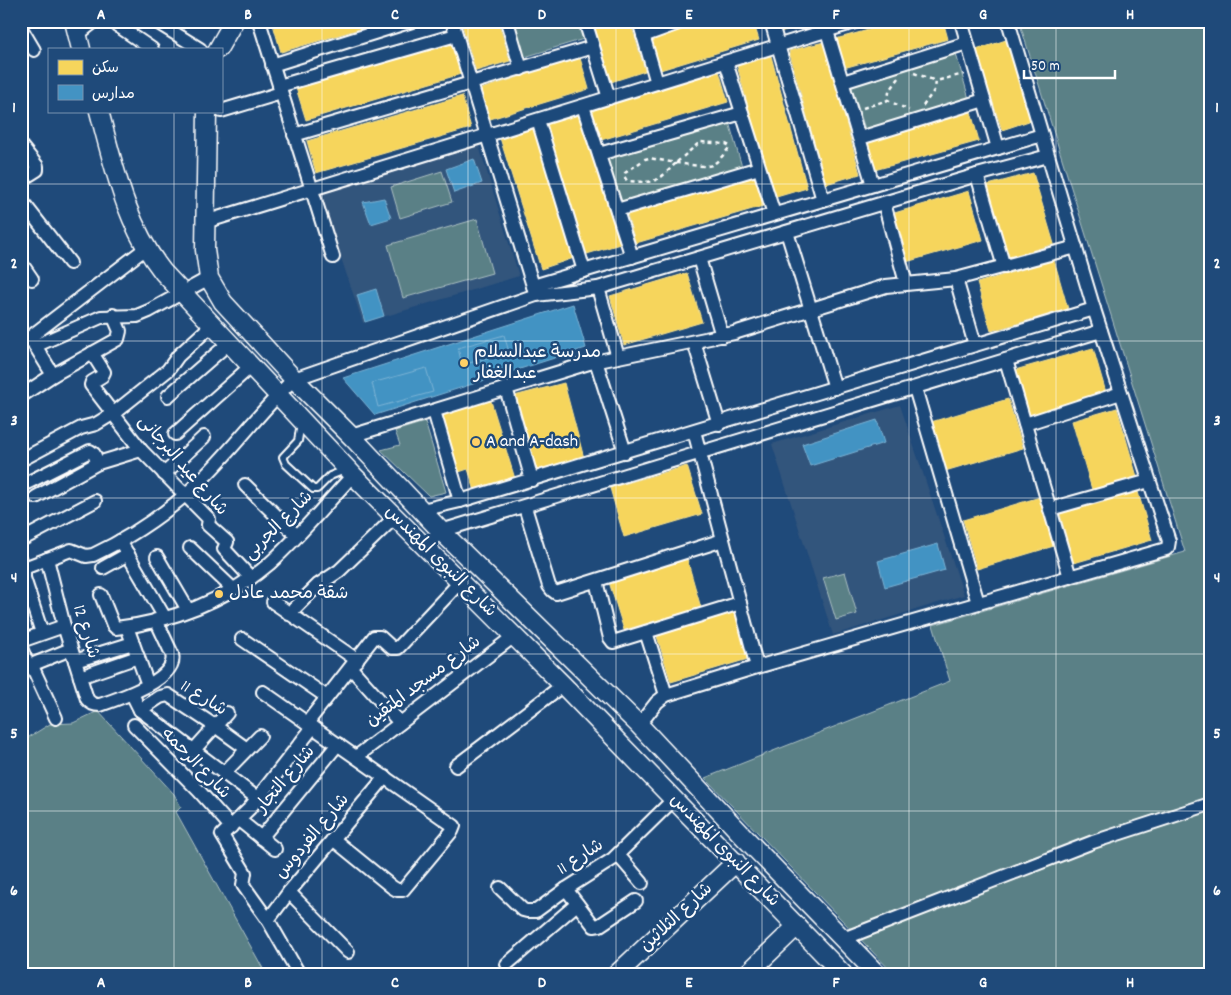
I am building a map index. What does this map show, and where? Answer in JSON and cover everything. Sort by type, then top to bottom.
[{"type":"street","points":[[77,35],[95,21]]},
{"type":"street","points":[[110,21],[150,48]]},
{"type":"street","points":[[155,21],[198,48]]},
{"type":"street","points":[[219,48],[234,21]]},
{"type":"street","points":[[259,21],[332,257]]},
{"type":"street","points":[[272,65],[412,21]]},
{"type":"street","points":[[452,21],[535,290]]},
{"type":"street","points":[[507,21],[521,69]]},
{"type":"street","points":[[585,21],[609,98]]},
{"type":"street","points":[[639,21],[657,83]]},
{"type":"street","points":[[644,36],[684,21]]},
{"type":"street","points":[[771,21],[823,200]]},
{"type":"street","points":[[205,222],[778,46],[825,26],[858,21]]},
{"type":"street","points":[[961,21],[998,148]]},
{"type":"street","points":[[638,725],[657,702],[666,695],[758,666],[1168,547],[1169,541],[1094,309],[1008,21]]},
{"type":"street","points":[[825,26],[873,185]]},
{"type":"street","points":[[21,28],[34,50]]},
{"type":"street","points":[[222,109],[456,35]]},
{"type":"street","points":[[843,82],[967,43]]},
{"type":"street","points":[[294,135],[593,47]]},
{"type":"street","points":[[726,62],[774,214]]},
{"type":"street","points":[[860,138],[984,100]]},
{"type":"street","points":[[583,106],[632,257]]},
{"type":"street","name":"شارع النبوى المهندس","points":[[99,112],[129,214],[146,248],[163,272],[350,472],[563,685],[843,974]]},
{"type":"street","points":[[27,340],[112,315],[137,316],[209,278],[205,250],[205,222],[214,112]]},
{"type":"street","points":[[599,154],[742,113]]},
{"type":"street","points":[[538,120],[584,271]]},
{"type":"street","points":[[42,633],[24,578],[23,564],[48,559],[71,550],[86,556],[93,555],[148,523],[185,495],[210,471],[278,394],[294,379],[584,271],[1042,135]]},
{"type":"street","points":[[21,146],[36,163],[37,170],[21,180]]},
{"type":"street","points":[[535,290],[598,288],[977,175],[1048,156]]},
{"type":"street","points":[[617,210],[759,168]]},
{"type":"street","points":[[977,175],[1004,267]]},
{"type":"street","points":[[21,200],[70,263]]},
{"type":"street","points":[[884,203],[906,283]]},
{"type":"street","points":[[787,232],[836,388]]},
{"type":"street","points":[[351,436],[596,361],[722,336],[886,286],[956,279],[1076,247]]},
{"type":"street","points":[[27,340],[146,248]]},
{"type":"street","points":[[700,258],[722,336]]},
{"type":"street","points":[[21,263],[32,279]]},
{"type":"street","name":"شارع النبوى المهندس","points":[[209,278],[215,290],[232,313],[294,379],[441,531],[638,725],[877,974]]},
{"type":"street","points":[[956,279],[976,345]]},
{"type":"street","points":[[598,288],[618,357]]},
{"type":"street","points":[[422,510],[532,480],[1094,309]]},
{"type":"street","points":[[21,396],[120,336],[120,331],[112,315]]},
{"type":"street","points":[[21,460],[81,428],[96,424],[114,413],[168,370],[178,356],[212,325]]},
{"type":"street","points":[[425,547],[441,531],[1101,331]]},
{"type":"street","points":[[27,340],[53,375]]},
{"type":"street","points":[[694,342],[719,424]]},
{"type":"street","points":[[168,396],[229,343]]},
{"type":"street","name":"شارع عيد البرجانى","points":[[92,353],[104,372],[91,385],[141,450],[209,519],[208,525],[226,542],[224,549],[251,578]]},
{"type":"street","points":[[1006,360],[1070,577]]},
{"type":"street","points":[[596,361],[625,452]]},
{"type":"street","points":[[175,434],[250,367]]},
{"type":"street","points":[[506,388],[532,480]]},
{"type":"street","points":[[915,388],[978,603]]},
{"type":"street","points":[[1024,424],[1121,392]]},
{"type":"street","points":[[434,411],[460,501]]},
{"type":"street","points":[[694,431],[758,666]]},
{"type":"street","points":[[164,474],[204,437]]},
{"type":"street","points":[[36,497],[98,463],[141,450]]},
{"type":"street","points":[[21,486],[90,451],[94,454],[98,463]]},
{"type":"street","name":"شارع الجربى","points":[[127,627],[188,610],[233,589],[251,578],[273,560],[297,536],[350,472]]},
{"type":"street","points":[[1050,509],[1149,480]]},
{"type":"street","points":[[245,485],[297,536]]},
{"type":"street","points":[[21,540],[95,501]]},
{"type":"street","points":[[525,507],[552,590],[556,593],[723,540]]},
{"type":"street","points":[[289,614],[318,585],[339,571],[395,517]]},
{"type":"street","points":[[120,541],[161,618],[174,659],[170,667],[148,685],[132,694],[134,702],[140,710],[257,798]]},
{"type":"street","points":[[190,548],[233,589]]},
{"type":"street","points":[[103,568],[128,554]]},
{"type":"street","points":[[157,557],[188,610]]},
{"type":"street","name":"شارع 12","points":[[48,559],[64,626],[87,699],[95,705],[100,705],[132,694]]},
{"type":"street","points":[[596,581],[612,640],[616,642],[740,603]]},
{"type":"street","points":[[229,829],[257,798],[310,725],[327,697],[376,636],[380,637],[392,648],[398,648],[460,582]]},
{"type":"street","points":[[101,595],[114,627],[127,627],[148,685]]},
{"type":"street","points":[[273,602],[354,664],[400,723]]},
{"type":"street","points":[[21,641],[64,626]]},
{"type":"street","points":[[646,632],[666,695]]},
{"type":"street","name":"شارع مسجد المتقين","points":[[356,757],[514,636]]},
{"type":"street","points":[[242,639],[327,697]]},
{"type":"street","points":[[27,668],[36,663],[133,643]]},
{"type":"street","points":[[21,648],[27,668],[56,718]]},
{"type":"street","points":[[80,677],[138,657]]},
{"type":"street","points":[[456,766],[563,685]]},
{"type":"street","points":[[263,692],[454,826],[452,831],[403,890],[392,888],[333,839]]},
{"type":"street","name":"شارع 11","points":[[140,710],[160,697],[168,695],[247,749]]},
{"type":"street","points":[[193,751],[227,713]]},
{"type":"street","name":"شارع الرحمه","points":[[134,726],[199,791],[229,829]]},
{"type":"street","points":[[224,773],[260,736]]},
{"type":"street","name":"شارع التجار","points":[[261,838],[338,744]]},
{"type":"street","name":"شارع الفردوس","points":[[268,920],[289,892],[385,778]]},
{"type":"street","name":"شارع 11","points":[[500,888],[523,910],[531,912],[540,908],[618,855],[674,799]]},
{"type":"street","points":[[843,939],[1093,842],[1210,804]]},
{"type":"street","points":[[229,829],[261,838],[275,849]]},
{"type":"street","points":[[229,829],[245,873],[243,882],[245,887],[268,920],[299,974]]},
{"type":"street","name":"شارع الثلاثين","points":[[617,974],[733,859],[746,839]]},
{"type":"street","points":[[618,855],[642,883]]},
{"type":"street","points":[[566,889],[591,924],[597,926],[636,901]]},
{"type":"street","points":[[289,892],[348,952]]},
{"type":"street","points":[[507,964],[577,904]]},
{"type":"street","points":[[747,974],[797,926]]},
{"type":"lane","points":[[300,417],[298,441],[284,457],[286,464],[314,490],[336,473],[350,472]]},
{"type":"path","points":[[907,73],[915,73],[936,81],[964,74]]},
{"type":"path","points":[[888,100],[891,90],[903,75]]},
{"type":"path","points":[[919,110],[933,92],[936,81]]},
{"type":"path","points":[[863,108],[888,100],[912,110]]},
{"type":"path","points":[[677,162],[659,180],[653,182],[627,181],[624,179],[626,173],[645,159],[677,162],[709,166],[717,161],[730,146],[700,142],[677,162]]},
{"type":"shaded area","points":[[479,146],[519,276],[363,323],[319,193]]},
{"type":"shaded area","points":[[900,405],[964,595],[833,635],[772,444]]},
{"type":"green space","points":[[507,21],[581,21],[587,38],[518,59]]},
{"type":"green space","points":[[1019,21],[1210,21],[1210,974],[894,974],[705,778],[950,681],[933,625],[1185,552]]},
{"type":"green space","points":[[956,54],[969,99],[865,129],[851,85]]},
{"type":"green space","points":[[729,122],[742,167],[617,204],[603,159]]},
{"type":"green space","points":[[442,171],[452,202],[400,218],[391,187]]},
{"type":"green space","points":[[477,219],[492,273],[403,298],[388,245]]},
{"type":"green space","points":[[425,422],[446,492],[429,496],[381,450],[400,445],[395,431]]},
{"type":"green space","points":[[845,572],[857,614],[836,620],[823,578]]},
{"type":"green space","points":[[98,711],[174,794],[181,807],[176,812],[266,974],[21,974],[21,742],[50,724],[73,723]]},
{"type":"building: سكن","points":[[272,21],[386,21],[281,52]]},
{"type":"building: سكن","points":[[461,21],[498,21],[510,61],[476,71]]},
{"type":"building: سكن","points":[[593,21],[630,21],[645,71],[611,82]]},
{"type":"building: سكن","points":[[709,21],[753,21],[759,40],[657,71],[648,40]]},
{"type":"building: سكن","points":[[773,21],[810,21],[811,22],[777,33]]},
{"type":"building: سكن","points":[[901,21],[943,21],[948,39],[840,69],[832,40]]},
{"type":"building: سكن","points":[[1006,40],[1032,120],[1002,130],[976,50]]},
{"type":"building: سكن","points":[[452,42],[461,74],[306,120],[296,88]]},
{"type":"building: سكن","points":[[824,42],[860,174],[826,184],[789,51]]},
{"type":"building: سكن","points":[[771,56],[807,188],[773,198],[737,65]]},
{"type":"building: سكن","points":[[580,58],[589,89],[487,120],[478,90]]},
{"type":"building: سكن","points":[[719,71],[728,102],[601,140],[592,108]]},
{"type":"building: سكن","points":[[462,96],[471,128],[316,173],[307,141]]},
{"type":"building: سكن","points":[[971,112],[979,141],[871,171],[863,142]]},
{"type":"building: سكن","points":[[579,113],[620,244],[587,254],[546,123]]},
{"type":"building: سكن","points":[[533,128],[574,258],[541,269],[500,138]]},
{"type":"building: سكن","points":[[1033,173],[1054,244],[1009,257],[988,185]]},
{"type":"building: سكن","points":[[754,174],[763,206],[636,243],[626,211]]},
{"type":"building: سكن","points":[[969,191],[983,240],[906,262],[891,214]]},
{"type":"building: سكن","points":[[1054,260],[1068,309],[991,331],[977,283]]},
{"type":"building: سكن","points":[[687,273],[702,322],[624,345],[610,296]]},
{"type":"building: سكن","points":[[1093,348],[1107,396],[1030,419],[1015,370]]},
{"type":"building: سكن","points":[[564,383],[585,462],[536,477],[514,396]]},
{"type":"building: سكن","name":"A and A-dash","points":[[490,398],[516,482],[476,494],[468,469],[459,472],[440,415]]},
{"type":"building: سكن","points":[[1008,399],[1023,448],[945,471],[931,422]]},
{"type":"building: سكن","points":[[1117,408],[1138,480],[1093,493],[1072,421]]},
{"type":"building: سكن","points":[[687,466],[702,514],[624,537],[610,488]]},
{"type":"building: سكن","points":[[1138,492],[1152,540],[1074,563],[1060,514]]},
{"type":"building: سكن","points":[[1040,497],[1054,546],[977,569],[963,520]]},
{"type":"building: سكن","points":[[687,559],[701,608],[624,630],[609,582]]},
{"type":"building: سكن","points":[[734,611],[748,659],[671,682],[656,633]]},
{"type":"building: مدارس","points":[[474,159],[482,183],[454,193],[446,169]]},
{"type":"building: مدارس","points":[[384,198],[391,218],[371,224],[363,202]]},
{"type":"building: مدارس","points":[[376,289],[384,316],[365,322],[357,295]]},
{"type":"building: مدارس","name":"مدرسة عبدالسلام عبدالغفار","points":[[573,304],[586,348],[375,415],[343,378]]},
{"type":"building: مدارس","points":[[504,335],[509,352],[462,365],[458,348]]},
{"type":"building: مدارس","points":[[426,368],[433,392],[378,407],[372,383]]},
{"type":"building: مدارس","points":[[877,420],[884,443],[810,466],[802,444]]},
{"type":"building: مدارس","points":[[938,544],[945,570],[885,587],[878,561]]},
{"type":"place","name":"مدرسة عبدالسلام عبدالغفار","points":[[464,363]]},
{"type":"place","name":"A and A-dash","points":[[476,442]]},
{"type":"place","name":"شقة محمد عادل","points":[[219,594]]}]
